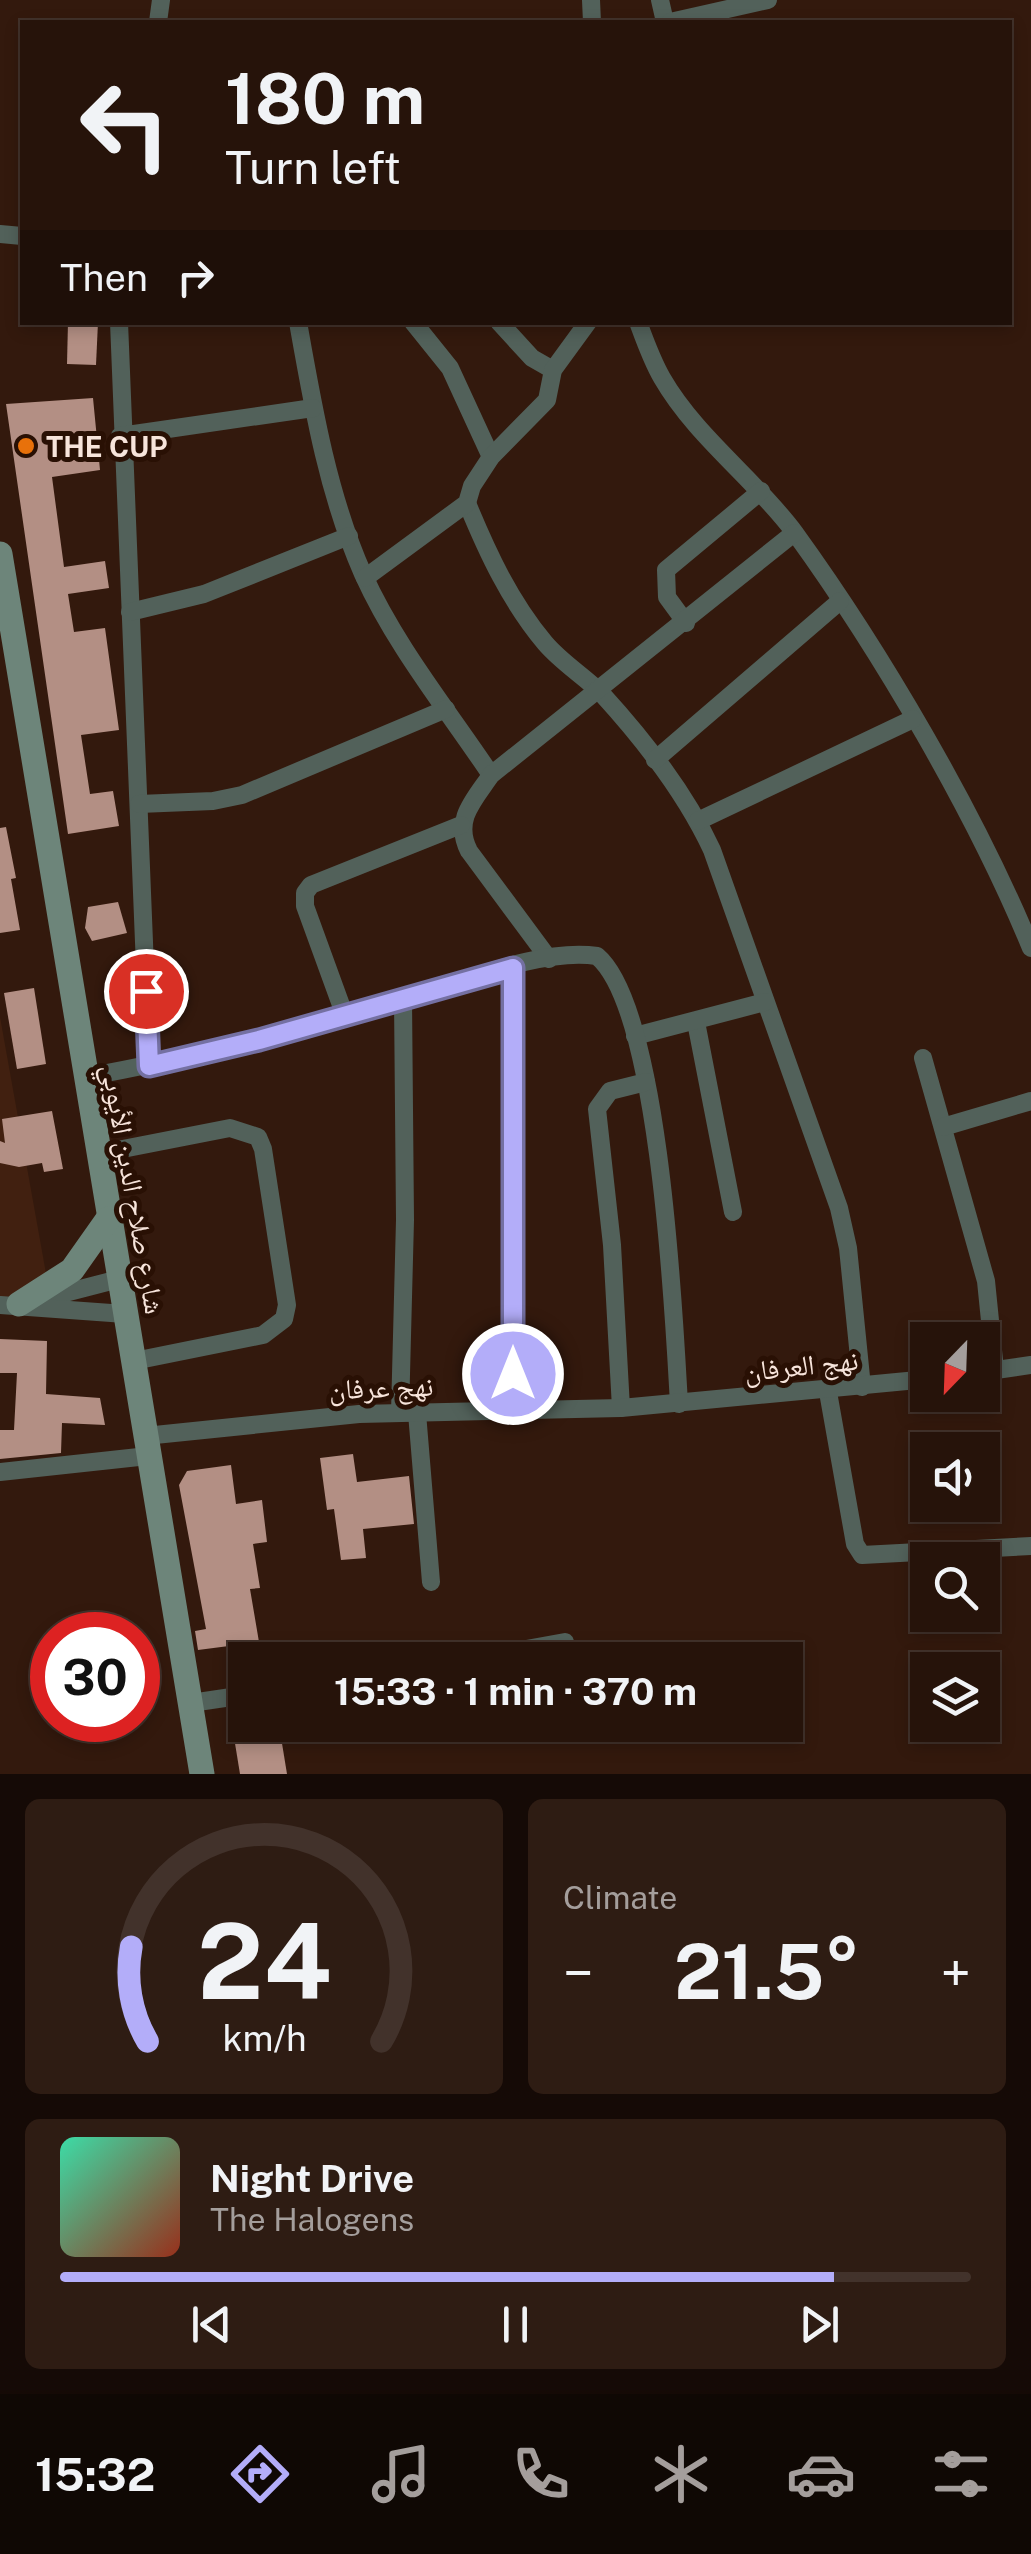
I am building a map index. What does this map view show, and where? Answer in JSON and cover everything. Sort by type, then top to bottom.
[{"type":"main road","name":"شارع صلاح الدين الأيوبي","points":[[0,554],[8,646],[202,1774]]},
{"type":"main road","points":[[9,1304],[72,1270],[108,1219]]},
{"type":"street","points":[[677,20],[768,0]]},
{"type":"street","points":[[119,325],[120,436],[140,804],[149,1066]]},
{"type":"street","points":[[299,325],[314,408],[349,536],[365,578],[402,646],[492,775]]},
{"type":"street","points":[[415,325],[450,368],[491,457]]},
{"type":"street","points":[[502,325],[532,358],[553,370]]},
{"type":"street","points":[[365,578],[467,503],[472,486],[491,457],[546,400],[553,370],[586,325]]},
{"type":"street","points":[[639,325],[662,378],[761,491],[840,601],[913,720],[1031,948]]},
{"type":"street","points":[[120,436],[314,408]]},
{"type":"street","points":[[686,624],[668,597],[666,570],[761,491]]},
{"type":"street","points":[[467,503],[522,614],[548,646],[600,692],[698,821],[839,1208],[848,1248],[862,1387]]},
{"type":"street","points":[[345,1016],[305,906],[305,893],[311,885],[461,825],[492,775],[686,624],[794,533]]},
{"type":"street","points":[[130,612],[204,594],[349,536]]},
{"type":"street","points":[[655,760],[840,601]]},
{"type":"street","points":[[140,804],[198,803],[242,795],[446,708]]},
{"type":"street","points":[[698,821],[913,720]]},
{"type":"street","points":[[461,825],[469,850],[549,959]]},
{"type":"street","points":[[85,1078],[149,1066],[345,1016],[549,959],[586,955],[606,963],[635,1036],[646,1082],[670,1257],[679,1404]]},
{"type":"street","points":[[513,968],[513,1412]]},
{"type":"street","points":[[403,1000],[408,1413],[432,1582]]},
{"type":"street","points":[[635,1036],[764,1002]]},
{"type":"street","points":[[696,1022],[734,1212]]},
{"type":"street","points":[[923,1058],[986,1281],[987,1322]]},
{"type":"street","points":[[621,1408],[612,1245],[597,1108],[610,1091],[646,1082]]},
{"type":"street","points":[[943,1127],[1031,1102]]},
{"type":"street","points":[[98,1154],[230,1128],[258,1138],[263,1149],[287,1305],[284,1320],[262,1335],[134,1361]]},
{"type":"street","points":[[9,1304],[119,1280]]},
{"type":"street","points":[[9,1304],[125,1314]]},
{"type":"street","points":[[1000,1369],[1031,1365]]},
{"type":"street","name":"نهج العرفان","points":[[679,1404],[910,1381]]},
{"type":"street","points":[[828,1392],[855,1544],[862,1555],[1031,1546]]},
{"type":"street","name":"نهج عرفان","points":[[0,1472],[292,1419],[679,1404]]},
{"type":"street","points":[[191,1703],[228,1698]]},
{"type":"shaded area","points":[[0,1017],[47,1279],[0,1303]]},
{"type":"building","points":[[68,325],[98,325],[96,365],[67,364]]},
{"type":"building","points":[[93,398],[100,470],[52,477],[64,567],[105,561],[109,588],[68,594],[74,632],[105,628],[119,730],[81,735],[90,794],[113,791],[119,826],[68,834],[6,404]]},
{"type":"building","points":[[6,827],[16,878],[11,879],[20,930],[0,933],[0,828]]},
{"type":"building","points":[[118,902],[127,933],[92,941],[85,928],[88,907]]},
{"type":"building","points":[[34,988],[46,1064],[17,1069],[4,993]]},
{"type":"building","points":[[52,1111],[63,1169],[44,1172],[42,1163],[19,1167],[0,1163],[0,1141],[5,1143],[2,1119]]},
{"type":"building","points":[[0,1339],[47,1341],[46,1394],[100,1398],[105,1425],[62,1423],[61,1453],[0,1459],[0,1430],[14,1430],[17,1373],[0,1373]]},
{"type":"building","points":[[353,1454],[357,1482],[409,1476],[414,1524],[363,1529],[366,1558],[341,1560],[334,1509],[327,1510],[320,1458]]},
{"type":"building","points":[[231,1465],[236,1504],[262,1500],[267,1542],[253,1544],[260,1588],[250,1589],[259,1642],[228,1642],[228,1646],[198,1650],[195,1631],[206,1629],[179,1485],[187,1471]]},
{"type":"building","points":[[235,1742],[282,1742],[287,1774],[240,1774]]},
{"type":"place","name":"THE CUP","points":[[26,446]]},
{"type":"route","points":[[146,991],[149,1066],[259,1040],[513,968],[513,1374]]}]
